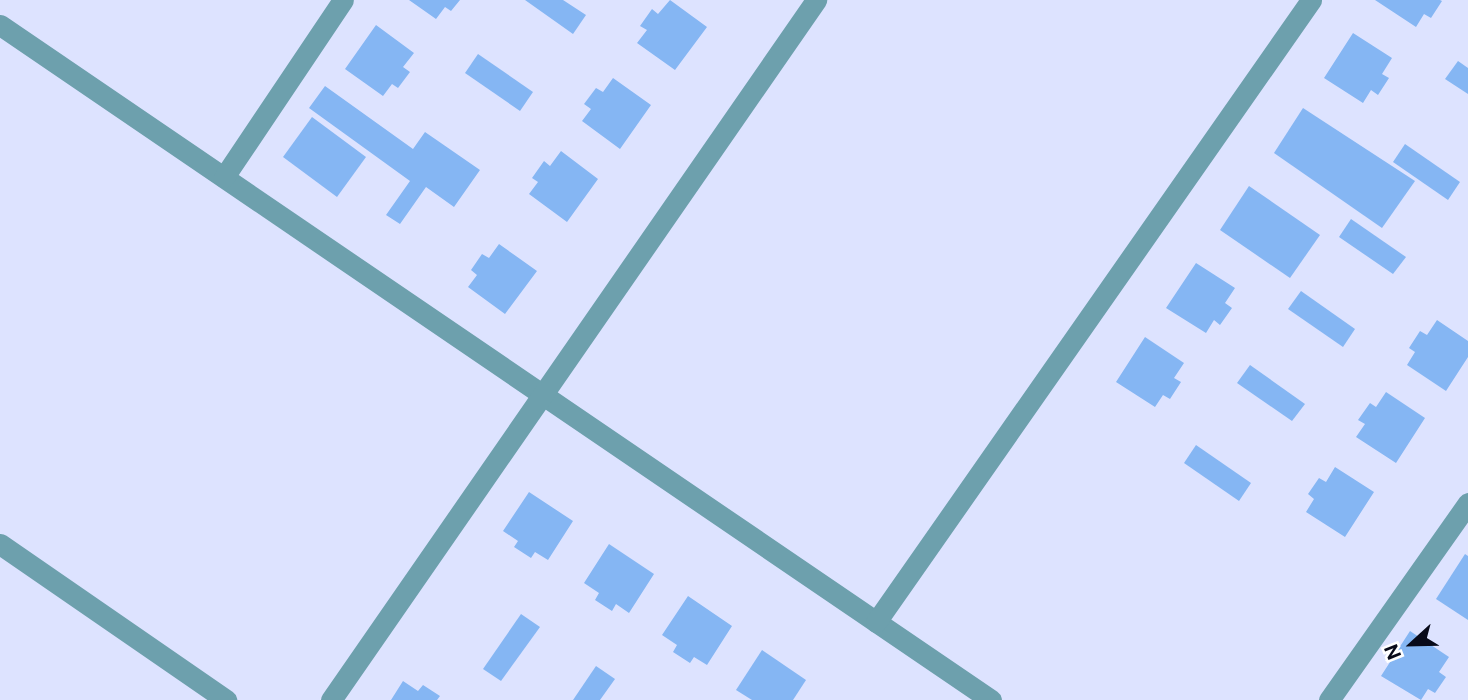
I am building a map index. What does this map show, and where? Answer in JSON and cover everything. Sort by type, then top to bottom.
[{"type":"street","points":[[224,177],[344,0]]},
{"type":"street","points":[[331,700],[816,0]]},
{"type":"street","points":[[876,622],[1311,0]]},
{"type":"street","points":[[0,24],[991,700]]},
{"type":"street","points":[[1329,700],[1468,503]]},
{"type":"street","points":[[0,544],[226,700]]},
{"type":"building","points":[[409,0],[460,0],[451,11],[445,7],[436,19]]},
{"type":"building","points":[[525,0],[563,0],[586,15],[573,34]]},
{"type":"building","points":[[670,0],[707,27],[675,70],[637,43],[647,30],[640,26],[652,9],[658,14]]},
{"type":"building","points":[[1375,0],[1442,1],[1431,18],[1424,14],[1416,27]]},
{"type":"building","points":[[376,25],[414,53],[403,67],[410,72],[398,88],[392,84],[383,96],[345,69]]},
{"type":"building","points":[[1353,33],[1392,58],[1382,74],[1389,78],[1378,95],[1371,90],[1363,103],[1324,78]]},
{"type":"building","points":[[478,54],[533,92],[520,111],[465,73]]},
{"type":"building","points":[[1458,61],[1468,68],[1468,94],[1445,79]]},
{"type":"building","points":[[613,78],[651,105],[620,149],[582,121],[591,109],[584,104],[596,88],[603,92]]},
{"type":"building","points":[[325,86],[413,149],[425,132],[480,170],[454,207],[426,187],[400,224],[386,215],[410,181],[309,108]]},
{"type":"building","points":[[1303,108],[1415,181],[1382,228],[1274,153]]},
{"type":"building","points":[[312,117],[366,157],[337,197],[283,157]]},
{"type":"building","points":[[1405,144],[1460,182],[1448,200],[1393,162]]},
{"type":"building","points":[[561,151],[598,179],[567,222],[529,194],[538,182],[532,178],[544,161],[550,166]]},
{"type":"building","points":[[1249,186],[1320,235],[1290,278],[1220,230]]},
{"type":"building","points":[[1351,219],[1406,257],[1393,274],[1339,237]]},
{"type":"building","points":[[499,244],[537,271],[505,314],[468,287],[477,275],[471,270],[482,254],[489,258]]},
{"type":"building","points":[[1196,263],[1235,288],[1225,303],[1232,308],[1220,325],[1214,320],[1206,333],[1166,308]]},
{"type":"building","points":[[1301,291],[1355,329],[1343,347],[1288,309]]},
{"type":"building","points":[[1437,320],[1468,341],[1468,357],[1446,391],[1407,365],[1415,352],[1409,348],[1420,331],[1427,335]]},
{"type":"building","points":[[1145,337],[1184,363],[1174,378],[1181,382],[1170,399],[1163,395],[1155,407],[1116,382]]},
{"type":"building","points":[[1250,365],[1305,404],[1292,421],[1237,383]]},
{"type":"building","points":[[1386,392],[1425,418],[1396,463],[1356,437],[1365,424],[1358,420],[1370,403],[1376,407]]},
{"type":"building","points":[[1196,445],[1251,483],[1239,501],[1184,463]]},
{"type":"building","points":[[1335,467],[1374,492],[1345,537],[1306,512],[1314,499],[1308,494],[1319,478],[1326,482]]},
{"type":"building","points":[[529,492],[573,521],[548,560],[535,552],[531,558],[514,547],[518,541],[503,531]]},
{"type":"building","points":[[609,544],[654,574],[629,613],[616,604],[612,611],[595,600],[599,593],[584,583]]},
{"type":"building","points":[[1465,554],[1468,556],[1468,620],[1436,599]]},
{"type":"building","points":[[688,596],[732,626],[707,665],[694,657],[690,663],[673,652],[677,645],[662,635]]},
{"type":"building","points":[[521,614],[540,627],[501,681],[483,669]]},
{"type":"building","points":[[1410,631],[1449,657],[1439,672],[1446,677],[1435,693],[1428,689],[1421,700],[1381,676]]},
{"type":"building","points":[[762,650],[806,680],[793,700],[752,700],[736,690]]},
{"type":"building","points":[[596,666],[615,679],[600,700],[573,700]]},
{"type":"building","points":[[403,681],[418,691],[423,685],[440,696],[437,700],[391,700]]}]
